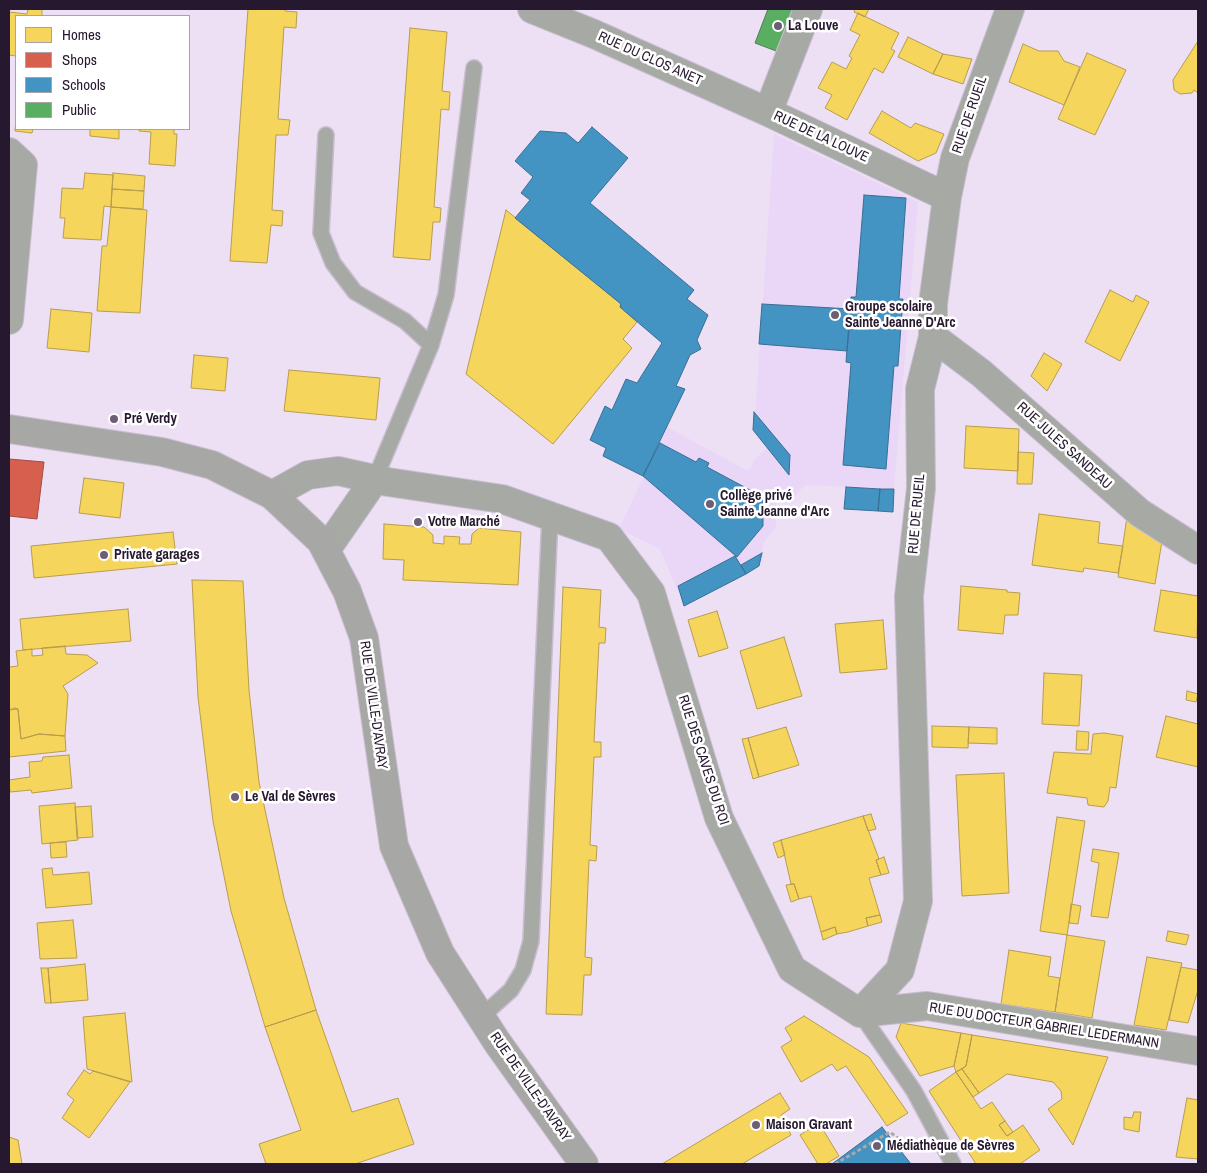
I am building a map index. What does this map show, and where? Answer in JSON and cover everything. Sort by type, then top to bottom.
[{"type":"main road","name":"RUE DE VILLE-D'AVRAY","points":[[9,429],[162,452],[212,465],[272,495],[321,541],[347,591],[364,638],[394,846],[440,953],[481,1017],[584,1164]]},
{"type":"street","name":"RUE DU CLOS ANET","points":[[532,9],[594,34],[768,112]]},
{"type":"street","name":"RUE DE LA LOUVE","points":[[808,9],[768,112],[947,197]]},
{"type":"street","name":"RUE DE RUEIL","points":[[860,1013],[900,970],[918,901],[909,596],[921,488],[920,389],[933,337],[932,304],[947,197],[955,158],[1010,9]]},
{"type":"street","points":[[9,152],[23,165],[9,320]]},
{"type":"street","name":"RUE JULES SANDEAU","points":[[933,337],[981,373],[1140,513],[1198,550]]},
{"type":"street","name":"RUE DES CAVES DU ROI","points":[[272,495],[308,475],[338,471],[502,499],[609,537],[651,593],[719,818],[792,969],[860,1013]]},
{"type":"street","points":[[326,550],[375,478]]},
{"type":"street","name":"RUE DU DOCTEUR GABRIEL LEDERMANN","points":[[860,1013],[927,1006],[1198,1051]]},
{"type":"lane","points":[[375,478],[431,344],[446,295],[474,68]]},
{"type":"lane","points":[[326,135],[322,233],[333,263],[355,292],[405,321],[431,344]]},
{"type":"lane","points":[[481,1017],[511,990],[523,970],[531,941],[550,516]]},
{"type":"lane","name":"RUE DES CAVES DU ROI","points":[[860,1013],[914,1091],[953,1164]]},
{"type":"path","points":[[835,1164],[890,1132],[917,1154]]},
{"type":"shaded area","name":"Groupe scolaire Sainte Jeanne D'Arc","points":[[774,134],[918,202],[894,489],[805,485],[791,501],[773,486],[776,501],[776,528],[764,542],[759,566],[684,606],[660,549],[619,529],[667,427],[748,471],[756,458],[767,448],[754,431]]},
{"type":"building: Homes","points":[[28,9],[42,9],[42,15],[15,15],[15,56],[9,55],[9,12],[27,14]]},
{"type":"building: Homes","points":[[248,9],[285,9],[285,11],[297,12],[296,28],[284,27],[278,119],[290,120],[288,135],[276,135],[272,210],[283,211],[282,226],[271,225],[267,263],[230,261]]},
{"type":"building: Homes","points":[[855,9],[869,9],[865,17],[854,12]]},
{"type":"building: Homes","points":[[858,13],[899,33],[891,49],[895,51],[883,73],[874,68],[847,120],[825,108],[832,95],[818,88],[832,62],[846,69],[852,58],[849,56],[860,35],[850,30]]},
{"type":"building: Homes","points":[[410,28],[447,32],[442,91],[450,92],[449,110],[441,109],[434,207],[441,208],[440,222],[433,222],[430,260],[393,257]]},
{"type":"building: Homes","points":[[908,37],[943,54],[933,74],[898,57]]},
{"type":"building: Homes","points":[[1198,41],[1198,93],[1194,90],[1192,93],[1180,94],[1174,90],[1173,80]]},
{"type":"building: Homes","points":[[1023,44],[1039,51],[1058,51],[1064,61],[1080,67],[1064,105],[1009,82]]},
{"type":"building: Homes","points":[[1087,53],[1126,70],[1095,135],[1058,119]]},
{"type":"building: Homes","points":[[943,54],[972,59],[963,84],[933,74]]},
{"type":"building: Homes","points":[[882,111],[911,128],[915,123],[944,134],[936,153],[918,161],[869,133]]},
{"type":"building: Homes","points":[[15,130],[33,130],[32,133]]},
{"type":"building: Homes","points":[[90,130],[119,130],[119,139],[90,136]]},
{"type":"building: Homes","points":[[174,130],[174,134],[177,134],[175,166],[149,164],[151,132],[139,131]]},
{"type":"building: Homes","points":[[85,173],[113,175],[111,207],[104,206],[101,240],[63,238],[65,218],[60,218],[62,188],[83,189]]},
{"type":"building: Homes","points":[[113,173],[145,176],[144,191],[112,189]]},
{"type":"building: Homes","points":[[112,189],[144,191],[143,209],[111,207]]},
{"type":"building: Homes","points":[[111,207],[147,210],[140,313],[97,311],[102,246],[107,246]]},
{"type":"building: Homes","points":[[506,210],[621,304],[620,307],[637,322],[623,339],[632,348],[553,444],[466,374]]},
{"type":"building: Homes","points":[[1110,290],[1133,302],[1136,295],[1149,302],[1120,361],[1085,342]]},
{"type":"building: Homes","points":[[51,309],[92,313],[89,352],[47,348]]},
{"type":"building: Homes","points":[[1044,353],[1062,364],[1047,391],[1031,376]]},
{"type":"building: Homes","points":[[194,355],[228,358],[225,391],[191,388]]},
{"type":"building: Homes","points":[[289,370],[380,378],[376,420],[284,411]]},
{"type":"building: Homes","points":[[966,426],[1019,429],[1018,471],[964,468]]},
{"type":"building: Homes","points":[[1018,452],[1034,453],[1032,484],[1017,484]]},
{"type":"building: Homes","points":[[84,478],[124,483],[120,518],[79,513]]},
{"type":"building: Homes","points":[[1039,514],[1100,522],[1098,543],[1123,546],[1118,573],[1084,568],[1083,572],[1032,565]]},
{"type":"building: Homes","points":[[1127,517],[1162,541],[1155,584],[1118,577]]},
{"type":"building: Homes","points":[[384,524],[424,527],[433,535],[433,543],[444,544],[444,536],[460,537],[459,544],[471,544],[472,534],[479,528],[521,532],[518,585],[403,580],[404,560],[383,559]]},
{"type":"building: Homes","name":"Private garages","points":[[173,532],[177,564],[34,578],[31,546]]},
{"type":"building: Homes","name":"Le Val de Sèvres","points":[[192,580],[243,581],[249,690],[259,782],[284,898],[316,1010],[265,1027],[231,911],[213,821],[198,697]]},
{"type":"building: Homes","points":[[961,586],[1020,593],[1018,615],[1005,615],[1003,634],[958,630]]},
{"type":"building: Homes","points":[[563,587],[601,590],[599,627],[606,628],[605,643],[599,643],[594,742],[601,742],[601,757],[594,757],[590,845],[597,846],[596,861],[589,860],[585,957],[592,958],[591,975],[584,975],[582,1015],[546,1014]]},
{"type":"building: Homes","points":[[1161,590],[1198,596],[1197,638],[1154,631]]},
{"type":"building: Homes","points":[[128,609],[131,641],[23,650],[20,619]]},
{"type":"building: Homes","points":[[717,611],[728,648],[699,657],[688,620]]},
{"type":"building: Homes","points":[[883,620],[887,669],[840,673],[835,624]]},
{"type":"building: Homes","points":[[784,637],[802,696],[757,709],[740,651]]},
{"type":"building: Homes","points":[[65,646],[66,654],[87,655],[98,663],[63,686],[68,694],[65,736],[39,734],[21,739],[18,709],[9,710],[9,667],[18,666],[16,651],[32,649],[32,656],[43,655],[42,648]]},
{"type":"building: Homes","points":[[1044,673],[1082,675],[1079,726],[1042,724]]},
{"type":"building: Homes","points":[[1187,691],[1198,694],[1196,702],[1186,700]]},
{"type":"building: Homes","points":[[18,709],[21,739],[39,734],[65,736],[66,751],[9,757],[9,710]]},
{"type":"building: Homes","points":[[1166,716],[1198,724],[1198,767],[1156,757]]},
{"type":"building: Homes","points":[[932,726],[969,727],[968,748],[932,747]]},
{"type":"building: Homes","points":[[786,727],[799,765],[759,777],[748,738]]},
{"type":"building: Homes","points":[[969,727],[997,728],[997,744],[968,743]]},
{"type":"building: Homes","points":[[1077,731],[1089,732],[1088,750],[1076,750]]},
{"type":"building: Homes","points":[[1104,733],[1123,736],[1116,788],[1110,787],[1108,801],[1104,807],[1088,805],[1087,798],[1047,793],[1054,752],[1091,754],[1093,734]]},
{"type":"building: Homes","points":[[748,738],[759,777],[753,779],[742,739]]},
{"type":"building: Homes","points":[[69,755],[72,788],[32,793],[31,790],[10,792],[9,780],[30,777],[29,762],[42,761],[43,757]]},
{"type":"building: Homes","points":[[1004,773],[1009,893],[962,896],[956,775]]},
{"type":"building: Homes","points":[[75,803],[78,840],[42,844],[39,806]]},
{"type":"building: Homes","points":[[91,806],[93,837],[77,838],[75,807]]},
{"type":"building: Homes","points":[[871,814],[876,829],[868,831],[863,816]]},
{"type":"building: Homes","points":[[863,816],[879,859],[876,860],[881,875],[869,878],[880,915],[866,918],[868,926],[848,932],[837,934],[835,927],[821,932],[811,896],[799,899],[794,884],[791,884],[781,840]]},
{"type":"building: Homes","points":[[1057,817],[1085,821],[1067,935],[1040,931]]},
{"type":"building: Homes","points":[[781,840],[785,855],[778,858],[773,843]]},
{"type":"building: Homes","points":[[66,842],[67,857],[51,858],[50,843]]},
{"type":"building: Homes","points":[[1093,849],[1119,853],[1108,918],[1091,916],[1099,863],[1091,861]]},
{"type":"building: Homes","points":[[884,857],[889,873],[881,875],[876,860]]},
{"type":"building: Homes","points":[[52,868],[53,875],[89,872],[92,904],[46,908],[42,869]]},
{"type":"building: Homes","points":[[794,884],[799,899],[791,902],[786,885]]},
{"type":"building: Homes","points":[[1071,904],[1081,906],[1078,924],[1069,923]]},
{"type":"building: Homes","points":[[880,915],[882,922],[868,926],[866,918]]},
{"type":"building: Homes","points":[[73,920],[77,958],[40,959],[37,923]]},
{"type":"building: Homes","points":[[835,927],[837,934],[823,940],[821,932]]},
{"type":"building: Homes","points":[[1168,931],[1189,935],[1186,945],[1166,941]]},
{"type":"building: Homes","points":[[1067,935],[1105,941],[1092,1018],[1055,1012]]},
{"type":"building: Homes","points":[[1009,950],[1051,957],[1048,976],[1060,978],[1055,1012],[1001,1004]]},
{"type":"building: Homes","points":[[1147,957],[1182,963],[1166,1030],[1134,1025]]},
{"type":"building: Homes","points":[[85,964],[88,1000],[51,1003],[48,968]]},
{"type":"building: Homes","points":[[1181,967],[1198,970],[1198,990],[1188,1023],[1169,1020]]},
{"type":"building: Homes","points":[[41,968],[48,968],[51,1003],[45,1003]]},
{"type":"building: Homes","points":[[316,1010],[352,1112],[398,1098],[414,1144],[355,1164],[266,1164],[259,1144],[301,1130],[265,1027]]},
{"type":"building: Homes","points":[[125,1013],[132,1082],[87,1069],[83,1017]]},
{"type":"building: Homes","points":[[804,1016],[869,1057],[908,1113],[887,1126],[846,1066],[837,1071],[832,1064],[801,1082],[781,1047],[792,1040],[785,1028]]},
{"type":"building: Homes","points":[[901,1023],[961,1033],[954,1066],[920,1076],[896,1037]]},
{"type":"building: Homes","points":[[961,1033],[972,1035],[966,1066],[956,1072],[954,1066]]},
{"type":"building: Homes","points":[[972,1035],[1108,1057],[1073,1145],[1048,1109],[1062,1099],[1061,1091],[1053,1082],[1007,1074],[979,1093],[962,1069],[966,1066]]},
{"type":"building: Homes","points":[[962,1069],[979,1093],[973,1097],[956,1072]]},
{"type":"building: Homes","points":[[84,1070],[90,1074],[93,1071],[130,1082],[89,1138],[62,1118],[74,1100],[67,1094]]},
{"type":"building: Homes","points":[[956,1072],[981,1109],[992,1102],[1005,1121],[999,1125],[1007,1136],[1023,1125],[1040,1150],[1020,1164],[976,1164],[929,1091]]},
{"type":"building: Homes","name":"Maison Gravant","points":[[780,1093],[790,1109],[781,1115],[791,1135],[742,1164],[662,1164]]},
{"type":"building: Homes","points":[[1187,1098],[1198,1100],[1198,1159],[1176,1157]]},
{"type":"building: Homes","points":[[1134,1112],[1141,1112],[1139,1132],[1124,1129],[1124,1117],[1132,1118]]},
{"type":"building: Homes","points":[[1005,1121],[1013,1132],[1007,1136],[999,1125]]},
{"type":"building: Homes","points":[[819,1123],[839,1156],[826,1164],[818,1164],[800,1135]]},
{"type":"building: Homes","points":[[9,1137],[18,1140],[22,1164],[9,1164]]},
{"type":"building: Shops","points":[[9,459],[44,462],[37,519],[9,516]]},
{"type":"building: Schools","points":[[592,127],[628,158],[590,203],[694,290],[687,299],[708,315],[697,340],[701,349],[690,355],[676,386],[685,389],[643,476],[603,456],[606,448],[590,440],[605,406],[612,410],[626,379],[637,383],[662,343],[620,307],[621,304],[515,218],[530,200],[521,193],[533,177],[515,161],[540,131],[566,133],[578,143]]},
{"type":"building: Schools","points":[[864,195],[906,198],[899,299],[903,299],[898,366],[894,366],[886,469],[843,465],[851,363],[846,362],[851,297],[856,297]]},
{"type":"building: Schools","points":[[762,304],[851,309],[847,351],[759,344]]},
{"type":"building: Schools","points":[[754,412],[790,455],[789,475],[753,430]]},
{"type":"building: Schools","points":[[660,443],[696,462],[699,458],[709,463],[707,467],[763,497],[763,526],[737,557],[643,476]]},
{"type":"building: Schools","points":[[846,487],[880,489],[878,511],[844,509]]},
{"type":"building: Schools","points":[[880,489],[894,489],[893,512],[878,511]]},
{"type":"building: Schools","points":[[762,553],[759,566],[746,574],[741,565]]},
{"type":"building: Schools","points":[[735,556],[746,574],[684,606],[678,586]]},
{"type":"building: Schools","name":"Médiathèque de Sèvres","points":[[882,1127],[911,1164],[832,1164]]},
{"type":"building: Public","name":"La Louve","points":[[768,9],[802,9],[784,54],[755,43]]},
{"type":"place","name":"La Louve","points":[[778,26]]},
{"type":"place","name":"Groupe scolaire Sainte Jeanne D'Arc","points":[[835,315]]},
{"type":"place","name":"Pré Verdy","points":[[114,419]]},
{"type":"place","name":"Collège privé Sainte Jeanne d'Arc","points":[[710,504]]},
{"type":"place","name":"Votre Marché","points":[[418,522]]},
{"type":"place","name":"Private garages","points":[[104,555]]},
{"type":"place","name":"Le Val de Sèvres","points":[[235,797]]},
{"type":"place","name":"Maison Gravant","points":[[756,1125]]},
{"type":"place","name":"Médiathèque de Sèvres","points":[[877,1146]]}]
